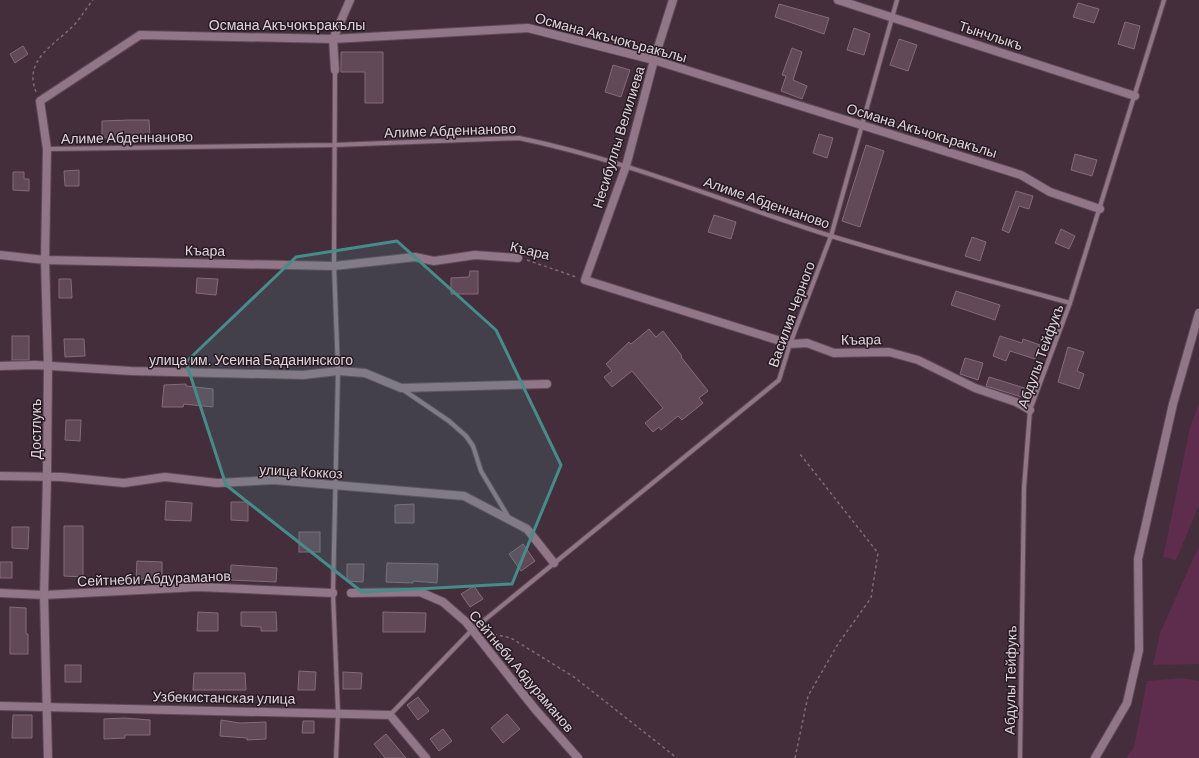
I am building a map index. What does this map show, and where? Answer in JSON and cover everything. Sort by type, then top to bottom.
[{"type":"street","points":[[335,70],[333,39],[350,0]]},
{"type":"street","name":"Несибуллы Велилиева","points":[[585,280],[626,166],[654,60],[673,0]]},
{"type":"street","name":"Тынчлыкъ","points":[[838,0],[1135,96]]},
{"type":"street","name":"Османа Акъчокъракълы","points":[[40,102],[140,35],[333,39],[528,28],[654,60],[1021,175],[1050,192],[1100,209]]},
{"type":"street","name":"Достлукъ","points":[[40,102],[47,149],[46,260],[48,366],[44,595],[48,758]]},
{"type":"street","name":"Къара","points":[[0,255],[46,260],[334,266],[415,258],[434,261],[475,255],[518,258]]},
{"type":"street","name":"Къара","points":[[585,280],[790,344],[807,343],[834,353],[889,352],[918,360],[975,388],[1016,402],[1030,410]]},
{"type":"street","points":[[1095,758],[1128,703],[1139,650],[1138,559],[1174,404],[1199,313]]},
{"type":"street","name":"улица им. Усеина Баданинского","points":[[0,366],[48,366],[131,371],[303,375],[338,371],[365,373],[401,388],[547,384]]},
{"type":"street","name":"улица Коккоз","points":[[0,476],[47,478],[62,477],[124,483],[165,477],[217,484],[274,480],[464,496],[527,530],[554,563]]},
{"type":"street","name":"Сейтнеби Абдураманов","points":[[0,593],[44,595],[198,587],[333,593]]},
{"type":"street","name":"Сейтнеби Абдураманов","points":[[351,593],[420,592],[444,602],[466,622],[471,631],[534,709],[578,758]]},
{"type":"street","name":"Узбекистанская улица","points":[[0,706],[390,715]]},
{"type":"street","points":[[390,715],[426,758]]},
{"type":"lane","name":"Василия Черного","points":[[390,715],[471,631],[779,380],[790,344],[831,236],[898,0]]},
{"type":"lane","name":"Абдулы Тейфукъ","points":[[1020,758],[1019,739],[1024,488],[1030,410],[1070,303],[1164,0]]},
{"type":"lane","points":[[335,70],[334,266],[338,371],[333,593],[338,713],[336,758]]},
{"type":"lane","name":"Алиме Абденнаново","points":[[47,149],[334,145],[519,138],[547,144],[626,166],[831,236],[1070,303]]},
{"type":"lane","points":[[401,388],[449,421],[466,436],[473,446],[481,471],[510,520]]},
{"type":"path","points":[[40,102],[33,84],[34,69],[46,49],[74,25],[92,0]]},
{"type":"path","name":"Къара","points":[[518,258],[585,280]]},
{"type":"path","points":[[795,758],[808,696],[838,644],[871,598],[878,553],[800,454]]},
{"type":"path","points":[[481,642],[493,634],[511,638],[574,677],[677,758]]},
{"type":"highlighted area","points":[[397,241],[496,330],[561,465],[512,584],[362,592],[226,485],[186,362],[296,257]]},
{"type":"shaded area","points":[[1199,403],[1199,505],[1176,560],[1163,557],[1190,428]]},
{"type":"shaded area","points":[[1199,546],[1199,664],[1153,665],[1160,633]]},
{"type":"shaded area","points":[[1183,678],[1199,681],[1199,758],[1126,758],[1134,747],[1147,681]]},
{"type":"building","points":[[1078,3],[1099,9],[1094,23],[1073,17]]},
{"type":"building","points":[[779,4],[829,18],[824,34],[775,17]]},
{"type":"building","points":[[1125,22],[1140,26],[1134,49],[1118,44]]},
{"type":"building","points":[[854,28],[870,34],[864,55],[847,50]]},
{"type":"building","points":[[899,39],[917,45],[908,71],[890,65]]},
{"type":"building","points":[[23,46],[28,54],[15,63],[10,54]]},
{"type":"building","points":[[792,48],[802,52],[793,80],[807,86],[802,99],[781,91],[786,76],[782,75]]},
{"type":"building","points":[[341,52],[383,52],[383,103],[365,103],[365,72],[341,72]]},
{"type":"building","points":[[613,65],[630,70],[621,97],[605,92]]},
{"type":"building","points":[[149,120],[150,137],[102,138],[102,121]]},
{"type":"building","points":[[819,134],[833,138],[827,158],[813,153]]},
{"type":"building","points":[[866,145],[884,151],[860,227],[842,221]]},
{"type":"building","points":[[1075,154],[1097,160],[1092,176],[1071,170]]},
{"type":"building","points":[[79,170],[79,186],[65,186],[64,171]]},
{"type":"building","points":[[13,172],[24,172],[24,179],[29,179],[29,191],[13,190]]},
{"type":"building","points":[[1016,191],[1033,196],[1029,209],[1019,206],[1009,233],[1002,230]]},
{"type":"building","points":[[714,215],[736,222],[731,239],[708,232]]},
{"type":"building","points":[[1061,229],[1075,236],[1069,249],[1055,243]]},
{"type":"building","points":[[972,237],[986,242],[980,261],[965,256]]},
{"type":"building","points":[[470,271],[478,271],[478,294],[451,294],[451,278],[469,277]]},
{"type":"building","points":[[197,278],[218,279],[216,295],[196,293]]},
{"type":"building","points":[[59,279],[71,279],[72,298],[59,298]]},
{"type":"building","points":[[956,291],[1000,305],[995,320],[951,305]]},
{"type":"building","points":[[649,329],[656,337],[663,331],[708,391],[699,398],[703,403],[682,420],[678,416],[661,430],[659,427],[653,432],[645,423],[663,408],[632,371],[612,387],[604,377],[612,371],[606,364],[629,342],[631,344]]},
{"type":"building","points":[[12,336],[29,336],[29,360],[12,360]]},
{"type":"building","points":[[1000,336],[1022,343],[1023,339],[1040,345],[1035,359],[1010,351],[1006,361],[993,356]]},
{"type":"building","points":[[64,339],[84,339],[85,356],[65,357]]},
{"type":"building","points":[[1068,347],[1084,352],[1077,371],[1084,374],[1079,389],[1058,382]]},
{"type":"building","points":[[965,358],[983,363],[978,380],[960,374]]},
{"type":"building","points":[[989,377],[1031,390],[1028,399],[986,386]]},
{"type":"building","points":[[186,384],[186,386],[213,389],[213,407],[184,404],[183,407],[162,407],[164,385]]},
{"type":"building","points":[[66,420],[81,420],[80,441],[65,440]]},
{"type":"building","points":[[166,501],[192,503],[191,521],[165,520]]},
{"type":"building","points":[[231,502],[248,502],[248,521],[231,520]]},
{"type":"building","points":[[414,504],[414,523],[395,523],[395,505]]},
{"type":"building","points":[[64,526],[83,526],[83,577],[64,576]]},
{"type":"building","points":[[12,527],[29,527],[28,549],[12,548]]},
{"type":"building","points":[[299,532],[320,532],[320,552],[299,552]]},
{"type":"building","points":[[523,544],[535,561],[521,571],[509,554]]},
{"type":"building","points":[[137,561],[162,562],[162,579],[136,579]]},
{"type":"building","points":[[0,562],[12,562],[12,578],[0,578]]},
{"type":"building","points":[[387,563],[438,564],[437,583],[413,581],[413,583],[386,582]]},
{"type":"building","points":[[347,564],[364,564],[363,582],[347,581]]},
{"type":"building","points":[[231,565],[277,568],[276,582],[230,580]]},
{"type":"building","points":[[474,586],[483,599],[470,607],[461,594]]},
{"type":"building","points":[[10,607],[26,608],[28,654],[10,654]]},
{"type":"building","points":[[198,612],[218,613],[218,631],[197,631]]},
{"type":"building","points":[[241,612],[276,612],[277,631],[261,631],[261,627],[241,626]]},
{"type":"building","points":[[383,612],[426,613],[425,632],[383,632]]},
{"type":"building","points":[[65,665],[81,665],[81,682],[65,682]]},
{"type":"building","points":[[299,671],[316,672],[315,690],[298,690]]},
{"type":"building","points":[[343,672],[362,673],[361,689],[343,689]]},
{"type":"building","points":[[194,673],[245,673],[246,690],[193,690]]},
{"type":"building","points":[[418,697],[429,711],[418,720],[407,705]]},
{"type":"building","points":[[507,714],[520,729],[503,743],[491,728]]},
{"type":"building","points":[[13,715],[32,715],[32,738],[12,738]]},
{"type":"building","points":[[124,718],[150,720],[150,735],[125,735],[125,738],[104,739],[104,719]]},
{"type":"building","points":[[221,720],[240,723],[266,722],[266,739],[247,740],[247,738],[220,736]]},
{"type":"building","points":[[303,721],[314,721],[314,733],[302,733]]},
{"type":"building","points":[[443,729],[452,741],[439,751],[430,739]]},
{"type":"building","points":[[386,734],[406,758],[385,758],[374,744]]}]
